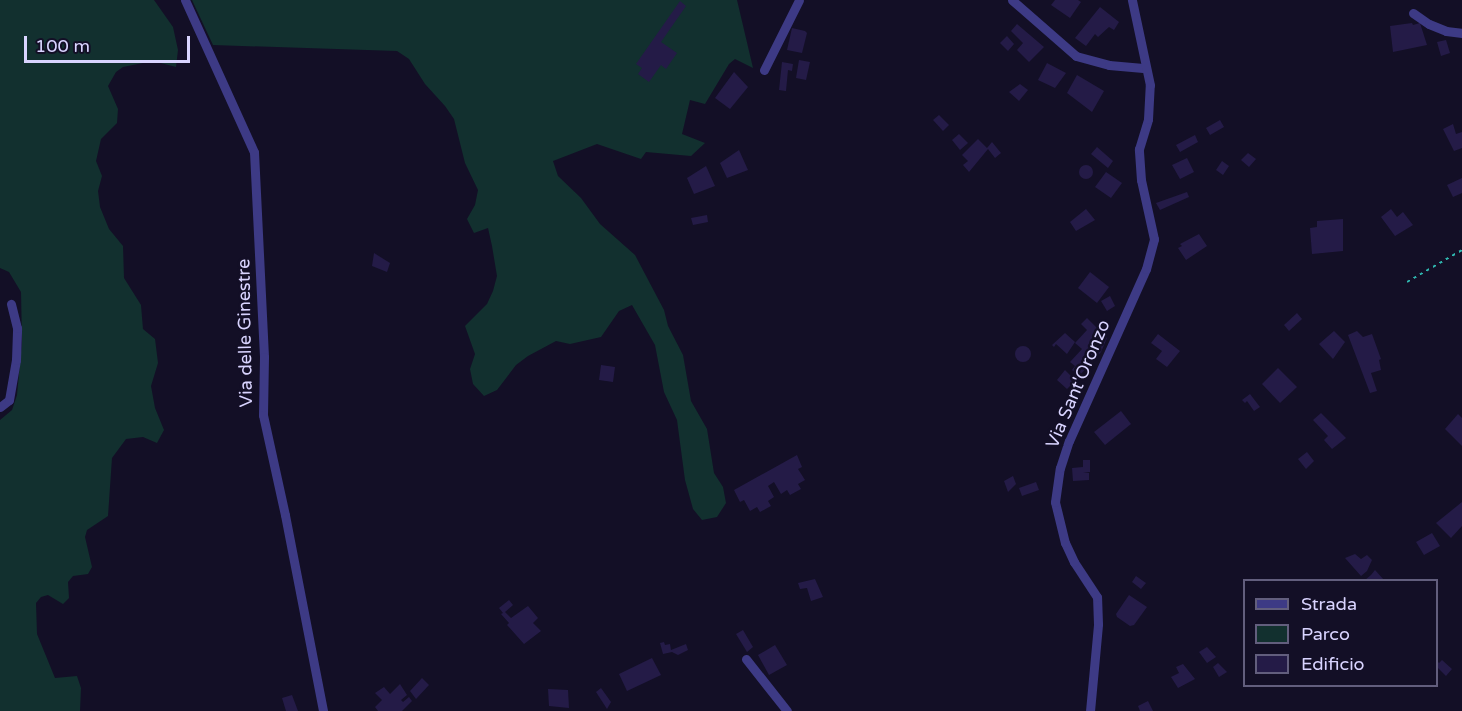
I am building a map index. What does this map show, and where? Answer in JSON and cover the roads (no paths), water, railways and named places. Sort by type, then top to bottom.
[{"type":"street","name":"Via delle Ginestre","points":[[185,0],[254,152],[264,357],[263,415],[323,711]]},
{"type":"street","points":[[764,70],[799,0]]},
{"type":"street","points":[[1012,0],[1076,56],[1109,65],[1146,68]]},
{"type":"street","name":"Via Sant'Oronzo","points":[[1090,711],[1098,624],[1097,597],[1074,562],[1065,543],[1055,502],[1060,468],[1070,441],[1152,251],[1154,239],[1141,180],[1139,149],[1148,119],[1150,100],[1132,0]]},
{"type":"street","points":[[1413,13],[1429,24],[1446,31],[1462,33]]},
{"type":"street","points":[[0,407],[9,400],[16,360],[17,328],[11,304]]},
{"type":"street","points":[[746,659],[787,711]]}]
